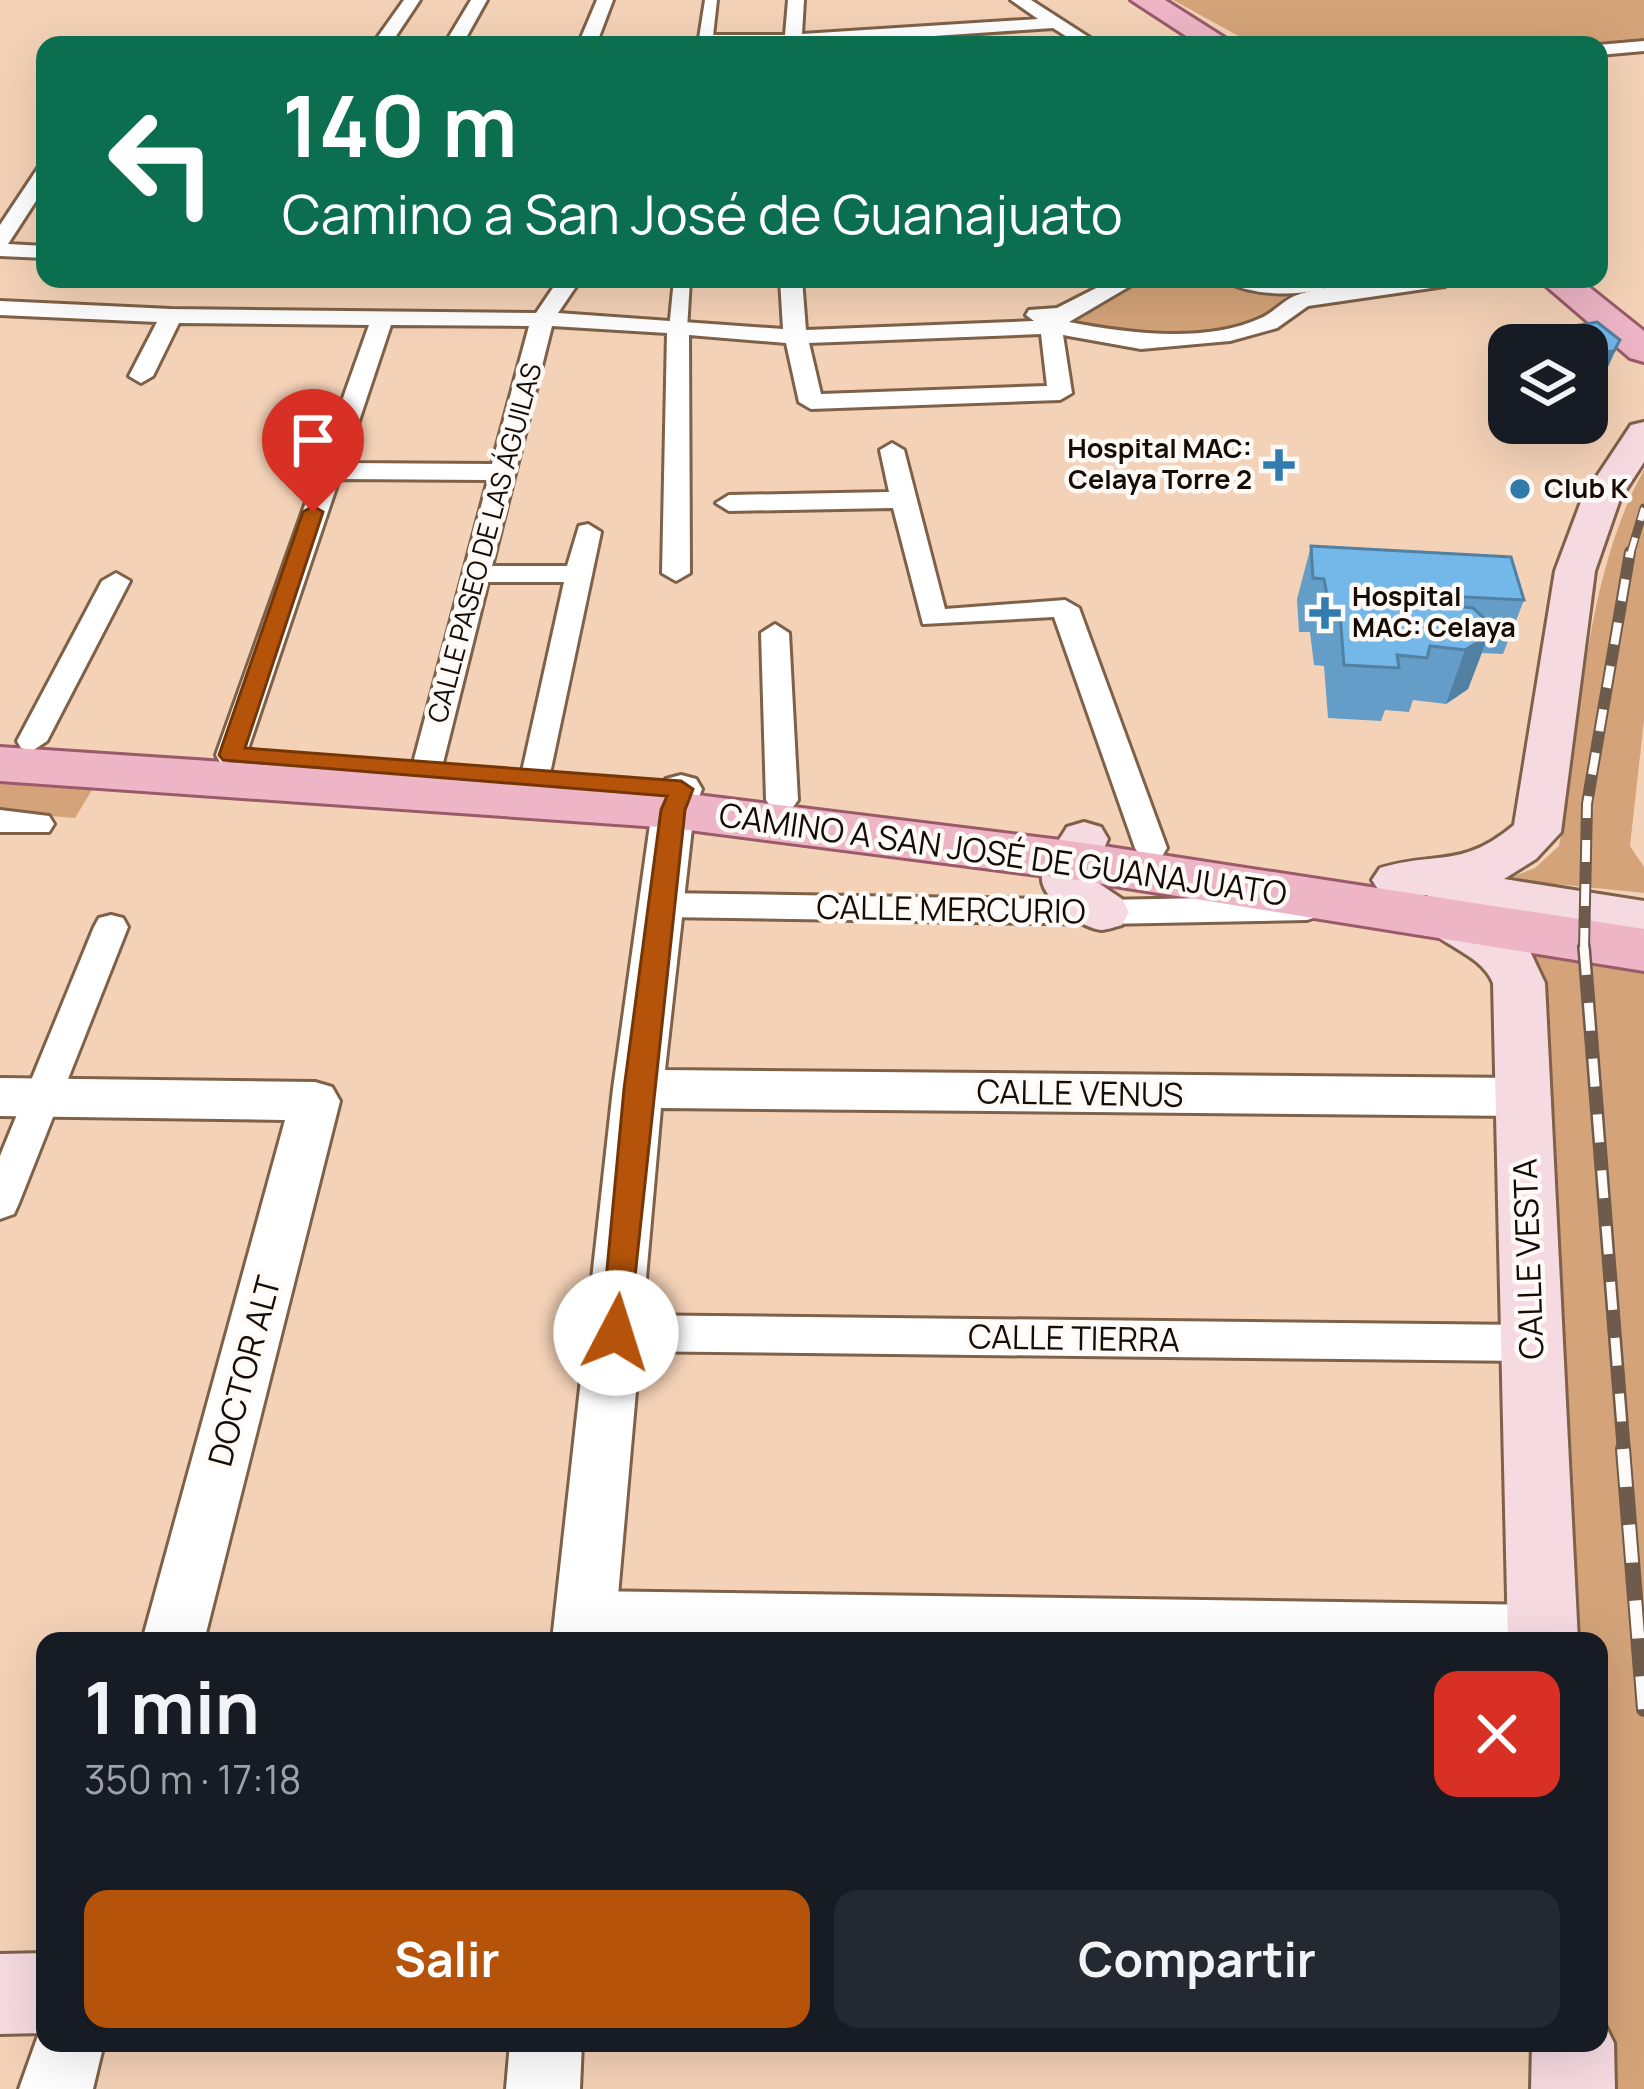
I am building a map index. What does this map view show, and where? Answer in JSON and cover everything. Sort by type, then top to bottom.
[{"type":"main road","points":[[1145,0],[1206,36]]},
{"type":"main road","points":[[1567,288],[1644,350]]},
{"type":"main road","points":[[1408,901],[1505,862],[1537,832],[1575,571],[1601,499],[1644,434]]},
{"type":"main road","name":"CAMINO A SAN JOSÉ DE GUANAJUATO","points":[[8,751],[677,799],[782,800],[1408,901],[1644,919]]},
{"type":"main road","name":"CAMINO A SAN JOSÉ DE GUANAJUATO","points":[[8,751],[231,755],[427,766],[537,776],[677,799],[1080,850],[1151,848],[1644,950]]},
{"type":"main road","points":[[1080,850],[1066,875],[1068,886],[1104,912]]},
{"type":"main road","name":"CALLE VESTA","points":[[1408,901],[1508,958],[1519,983],[1543,1632]]},
{"type":"main road","points":[[0,1994],[36,1993]]},
{"type":"main road","points":[[1573,2052],[1573,2089]]},
{"type":"street","points":[[387,36],[412,0]]},
{"type":"street","points":[[458,36],[479,0]]},
{"type":"street","points":[[591,36],[605,0]]},
{"type":"street","points":[[706,36],[711,0]]},
{"type":"street","points":[[793,36],[796,0]]},
{"type":"street","points":[[1019,0],[1078,36]]},
{"type":"street","points":[[877,36],[1058,23]]},
{"type":"street","points":[[1608,49],[1644,46]]},
{"type":"street","points":[[0,241],[36,188]]},
{"type":"street","points":[[0,250],[36,252]]},
{"type":"street","points":[[542,320],[582,288]]},
{"type":"street","points":[[584,288],[614,317],[633,323]]},
{"type":"street","points":[[676,573],[681,288]]},
{"type":"street","points":[[792,288],[795,330],[811,402],[1059,321],[1116,288]]},
{"type":"street","points":[[0,308],[171,316],[542,320],[758,331],[1059,321],[1142,342],[1230,334],[1269,323],[1302,300],[1383,288]]},
{"type":"street","points":[[141,376],[171,316]]},
{"type":"street","points":[[231,755],[382,319]]},
{"type":"street","name":"CALLE PASEO DE LAS ÁGUILAS","points":[[427,766],[542,320]]},
{"type":"street","points":[[795,330],[929,367],[1060,393],[1050,339],[1059,321]]},
{"type":"street","points":[[892,450],[933,617],[1065,608],[1151,848]]},
{"type":"street","points":[[327,471],[506,472]]},
{"type":"street","points":[[729,502],[905,500]]},
{"type":"street","points":[[537,776],[588,532]]},
{"type":"street","points":[[478,574],[579,574]]},
{"type":"street","points":[[8,751],[116,581]]},
{"type":"street","points":[[775,633],[782,800]]},
{"type":"street","points":[[677,799],[638,1089],[585,1628],[1132,1632]]},
{"type":"street","points":[[0,821],[38,824]]},
{"type":"street","name":"CALLE MERCURIO","points":[[663,904],[1104,912],[1408,901]]},
{"type":"street","points":[[0,1203],[21,1097],[111,927]]},
{"type":"street","name":"CALLE VENUS","points":[[638,1089],[1521,1097]]},
{"type":"street","name":"DOCTOR ALT","points":[[21,1097],[315,1101],[175,1632]]},
{"type":"street","name":"CALLE TIERRA","points":[[616,1333],[1532,1343]]},
{"type":"street","points":[[56,2089],[66,2052]]},
{"type":"street","points":[[543,2089],[545,2052]]},
{"type":"shaded area","points":[[1173,0],[1644,0],[1644,40],[1608,43],[1608,36],[1239,36]]},
{"type":"shaded area","points":[[1130,288],[1260,288],[1290,293],[1269,313],[1246,324],[1196,335],[1118,330],[1069,320]]},
{"type":"shaded area","points":[[1644,470],[1644,720],[1630,846],[1644,867],[1644,893],[1506,879],[1535,868],[1559,846],[1597,605],[1624,512]]},
{"type":"shaded area","points":[[0,782],[92,790],[75,818],[0,812]]},
{"type":"shaded area","points":[[1535,946],[1644,961],[1644,2089],[1599,2089],[1599,2052],[1608,2052],[1608,1632],[1574,1632],[1530,975]]},
{"type":"building","points":[[1608,331],[1620,340],[1614,351],[1608,352]]},
{"type":"building","points":[[1311,546],[1511,557],[1524,600],[1426,595],[1428,603],[1473,608],[1488,622],[1488,636],[1465,650],[1430,646],[1427,658],[1397,655],[1399,668],[1344,665],[1340,613],[1330,612],[1324,579],[1313,578]]},
{"type":"railway","points":[[1630,555],[1644,508]]},
{"type":"railway","points":[[1584,948],[1587,804],[1630,552]]},
{"type":"railway","points":[[1584,948],[1624,1452]]},
{"type":"railway","points":[[1623,1449],[1644,1709]]},
{"type":"place","name":"Hospital MAC: Celaya Torre 2","points":[[1279,465]]},
{"type":"place","name":"Club K","points":[[1520,489]]},
{"type":"place","name":"Hospital MAC: Celaya","points":[[1325,613]]},
{"type":"route","points":[[313,512],[231,755],[427,766],[681,789],[673,810],[638,1089],[616,1333]]}]
